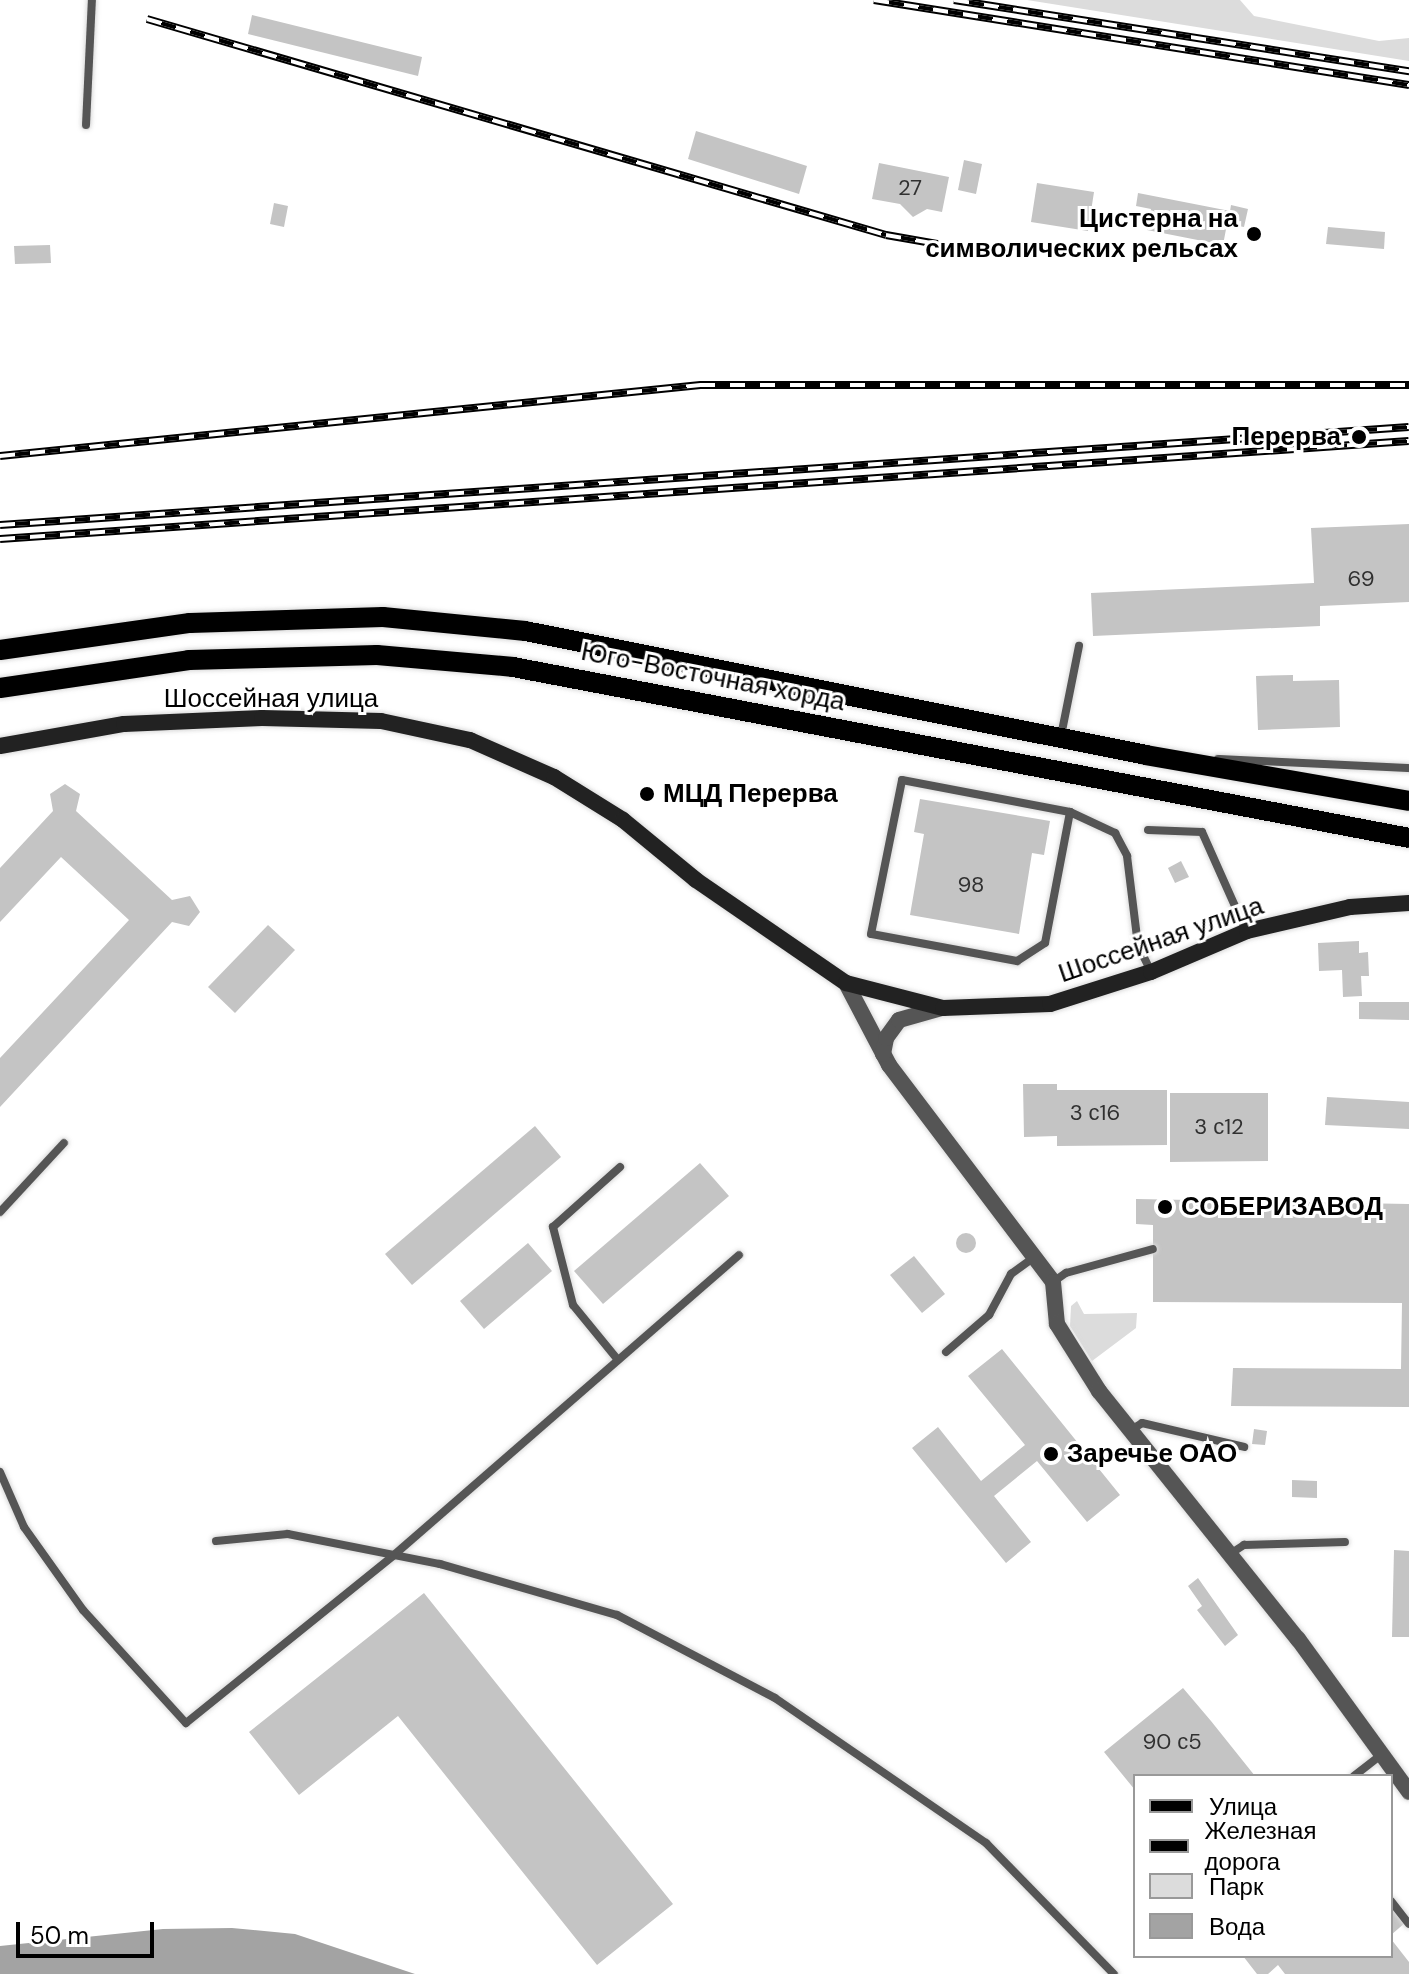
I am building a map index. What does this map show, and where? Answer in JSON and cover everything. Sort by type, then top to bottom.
[{"type":"main road","name":"Юго-Восточная хорда","points":[[0,650],[190,623],[383,617],[525,631],[1146,755],[1409,801]]},
{"type":"main road","name":"Юго-Восточная хорда","points":[[0,688],[189,660],[377,655],[513,667],[1409,838]]},
{"type":"main road","name":"Шоссейная улица","points":[[0,746],[124,724],[262,718],[381,721],[470,740],[554,777],[623,820],[696,880],[846,983],[943,1008],[1050,1004],[1151,972],[1247,931],[1350,907],[1409,903]]},
{"type":"street","points":[[846,983],[883,1054],[1053,1282],[1057,1324],[1131,1430],[1230,1554],[1409,1792]]},
{"type":"street","points":[[883,1054],[886,1038],[899,1020],[943,1008]]},
{"type":"lane","points":[[86,125],[92,0]]},
{"type":"lane","points":[[1061,737],[1079,646]]},
{"type":"lane","points":[[1146,755],[1409,768]]},
{"type":"lane","points":[[1070,812],[1045,943],[1017,961],[871,934],[902,780],[1070,812],[1100,823],[1122,841],[1138,945],[1151,972]]},
{"type":"lane","points":[[1148,830],[1202,832],[1247,931]]},
{"type":"lane","points":[[0,1212],[64,1143]]},
{"type":"lane","points":[[618,1360],[573,1305],[553,1227],[620,1167]]},
{"type":"lane","points":[[1053,1282],[1066,1273],[1153,1249]]},
{"type":"lane","points":[[0,1472],[24,1527],[83,1610],[186,1723],[394,1555],[739,1255]]},
{"type":"lane","points":[[946,1352],[989,1315],[1011,1274],[1034,1256]]},
{"type":"lane","points":[[1131,1430],[1142,1423],[1244,1447]]},
{"type":"lane","points":[[216,1541],[288,1534],[394,1555],[617,1615],[775,1698],[986,1843],[1114,1974]]},
{"type":"lane","points":[[1230,1554],[1244,1545],[1345,1542]]},
{"type":"lane","points":[[1357,1774],[1381,1755]]},
{"type":"lane","points":[[1393,1904],[1409,1924]]},
{"type":"green space","points":[[1027,0],[1240,0],[1254,16],[1379,41],[1409,38],[1409,61]]},
{"type":"green space","points":[[1077,1301],[1084,1314],[1137,1313],[1136,1328],[1092,1361],[1070,1326],[1071,1306]]},
{"type":"water","points":[[232,1928],[295,1934],[415,1974],[0,1974],[0,1946],[163,1929]]},
{"type":"building","points":[[252,15],[422,57],[418,76],[248,34]]},
{"type":"building","points":[[696,131],[807,166],[799,194],[688,159]]},
{"type":"building","points":[[964,160],[982,164],[976,194],[958,190]]},
{"type":"building","points":[[879,163],[949,177],[942,212],[927,209],[913,217],[900,204],[872,199]]},
{"type":"building","points":[[1037,183],[1094,192],[1088,231],[1031,222]]},
{"type":"building","points":[[1138,193],[1230,211],[1231,205],[1248,209],[1244,227],[1227,224],[1223,245],[1147,230],[1151,209],[1136,206]]},
{"type":"building","points":[[274,203],[288,206],[284,227],[270,224]]},
{"type":"building","points":[[1328,227],[1385,232],[1384,249],[1326,244]]},
{"type":"building","points":[[50,245],[51,263],[15,264],[14,246]]},
{"type":"building","points":[[1409,524],[1409,602],[1320,606],[1320,626],[1093,636],[1091,593],[1314,583],[1311,528]]},
{"type":"building","points":[[1293,675],[1293,681],[1339,680],[1340,727],[1258,730],[1256,676]]},
{"type":"building","points":[[65,784],[80,794],[76,811],[172,900],[190,896],[200,912],[189,926],[172,922],[0,1107],[0,1058],[129,920],[61,857],[0,922],[0,868],[53,811],[50,794]]},
{"type":"building","points":[[920,799],[1050,821],[1044,855],[1032,853],[1019,934],[910,915],[924,834],[914,832]]},
{"type":"building","points":[[1181,861],[1189,877],[1175,883],[1168,868]]},
{"type":"building","points":[[268,925],[295,950],[235,1013],[208,987]]},
{"type":"building","points":[[1359,941],[1359,953],[1368,952],[1369,976],[1361,976],[1362,996],[1343,997],[1342,970],[1319,971],[1318,943]]},
{"type":"building","points":[[1359,1002],[1409,1002],[1409,1020],[1359,1019]]},
{"type":"building","points":[[1023,1084],[1057,1084],[1057,1090],[1167,1090],[1167,1145],[1057,1146],[1057,1136],[1024,1137]]},
{"type":"building","points":[[1170,1093],[1268,1093],[1268,1161],[1170,1162]]},
{"type":"building","points":[[1327,1097],[1409,1102],[1409,1129],[1325,1125]]},
{"type":"building","points":[[535,1126],[561,1157],[412,1285],[385,1254]]},
{"type":"building","points":[[700,1163],[729,1196],[603,1304],[574,1271]]},
{"type":"building","points":[[1136,1199],[1409,1204],[1409,1407],[1231,1406],[1233,1368],[1401,1369],[1402,1303],[1153,1302],[1153,1225],[1136,1224]]},
{"type":"building","points":[[966,1233],[973,1236],[976,1243],[973,1250],[966,1253],[959,1250],[956,1243],[959,1236]]},
{"type":"building","points":[[528,1243],[552,1271],[484,1329],[460,1301]]},
{"type":"building","points":[[914,1256],[945,1294],[922,1313],[890,1275]]},
{"type":"building","name":"Заречье ОАО","points":[[1002,1349],[1120,1495],[1087,1522],[1037,1461],[994,1496],[1031,1542],[1006,1563],[912,1448],[938,1427],[981,1481],[1025,1445],[968,1376]]},
{"type":"building","points":[[1254,1429],[1267,1431],[1265,1445],[1252,1444]]},
{"type":"building","points":[[1292,1480],[1317,1481],[1317,1498],[1292,1497]]},
{"type":"building","points":[[1394,1550],[1409,1551],[1409,1637],[1392,1637]]},
{"type":"building","points":[[1198,1578],[1238,1635],[1225,1646],[1197,1610],[1202,1606],[1188,1586]]},
{"type":"building","points":[[424,1593],[673,1904],[597,1965],[398,1716],[299,1795],[249,1732]]},
{"type":"building","points":[[1183,1688],[1253,1774],[1133,1774],[1133,1788],[1104,1752]]},
{"type":"building","points":[[1393,1906],[1406,1922],[1393,1933]]},
{"type":"building","points":[[1393,1942],[1409,1962],[1409,1974],[1285,1974],[1278,1965],[1268,1974],[1257,1974],[1245,1958],[1393,1958]]},
{"type":"railway","points":[[874,0],[1409,85]]},
{"type":"railway","points":[[954,0],[1409,71]]},
{"type":"railway","points":[[147,19],[886,235],[983,252]]},
{"type":"railway","points":[[0,456],[700,385],[1409,385]]},
{"type":"railway","points":[[0,525],[1409,427]]},
{"type":"railway","points":[[0,539],[1409,441]]},
{"type":"place","name":"Цистерна на символических рельсах","points":[[1254,234]]},
{"type":"place","name":"Перерва","points":[[1359,437]]},
{"type":"place","name":"МЦД Перерва","points":[[647,794]]},
{"type":"place","name":"СОБЕРИЗАВОД","points":[[1165,1207]]},
{"type":"place","name":"Заречье ОАО","points":[[1051,1454]]}]
